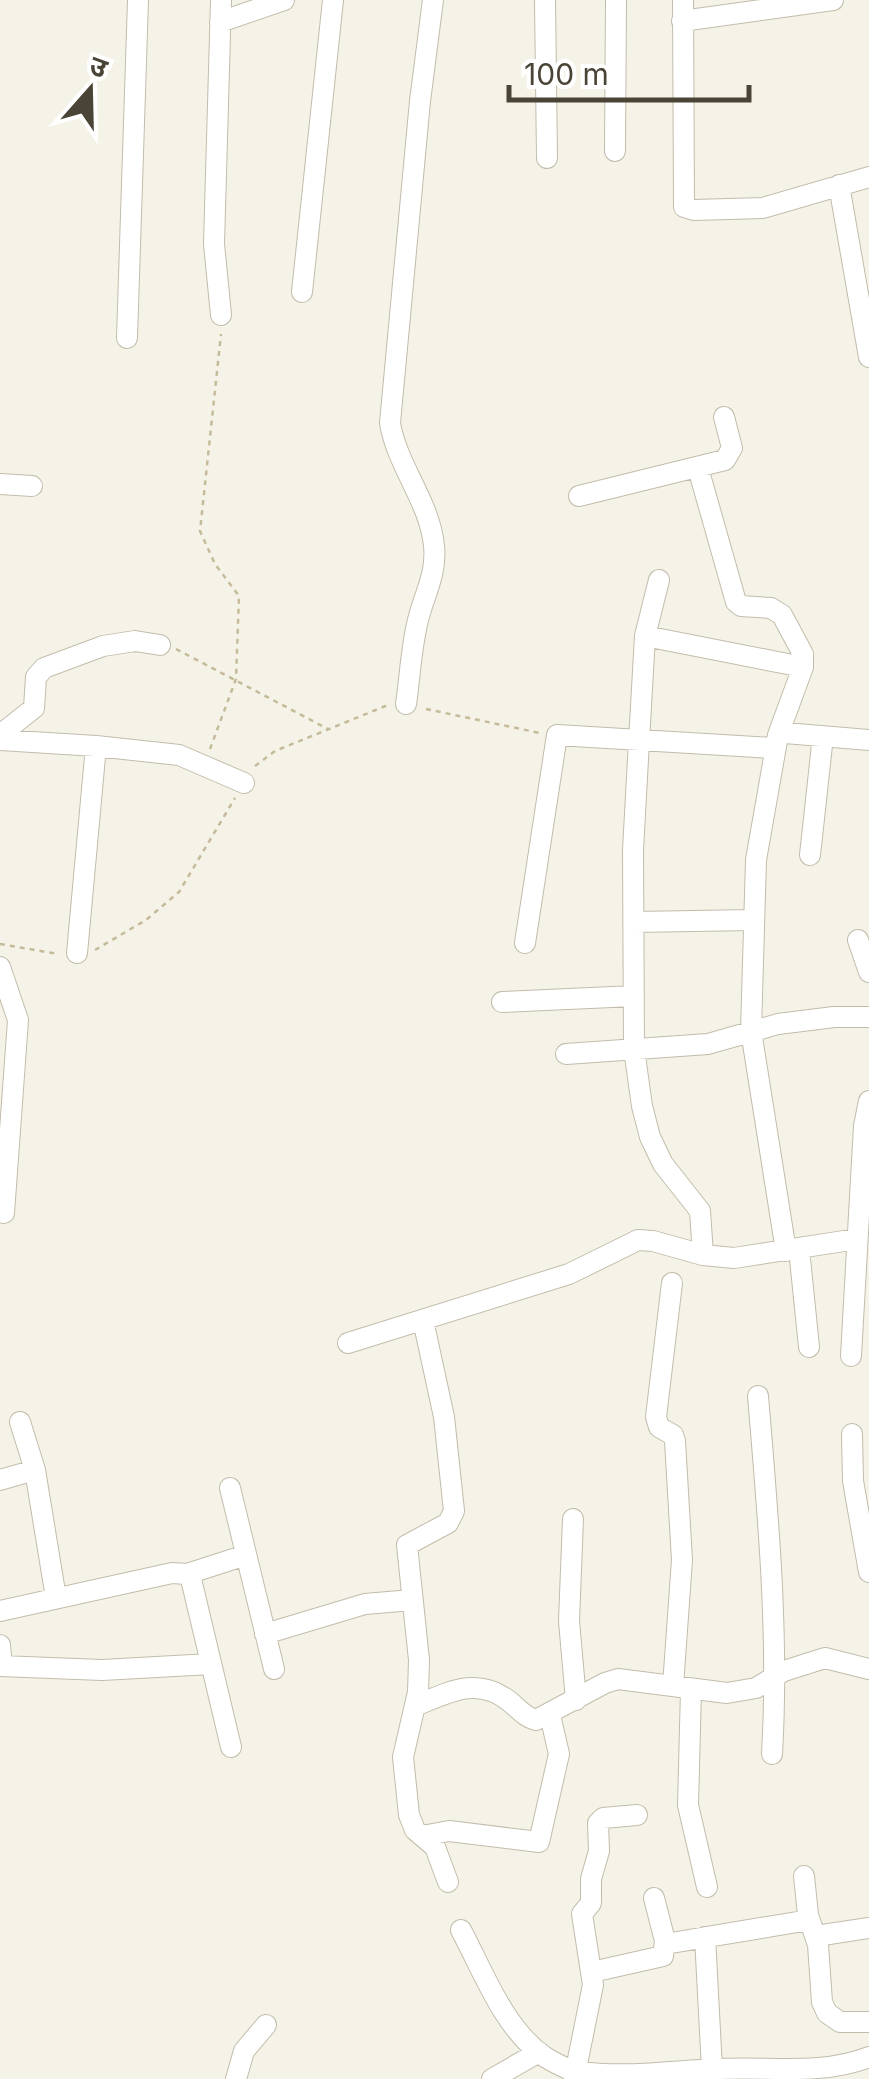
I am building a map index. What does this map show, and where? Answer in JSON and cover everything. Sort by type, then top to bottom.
[{"type":"street","points":[[127,338],[138,0]]},
{"type":"street","points":[[221,0],[214,244],[221,315]]},
{"type":"street","points":[[220,22],[284,0]]},
{"type":"street","points":[[302,292],[333,0]]},
{"type":"street","points":[[406,704],[416,627],[433,575],[434,545],[390,423],[433,0]]},
{"type":"street","points":[[544,0],[547,158]]},
{"type":"street","points":[[615,150],[616,0]]},
{"type":"street","points":[[833,0],[682,10],[684,207],[763,208],[869,177]]},
{"type":"street","points":[[839,185],[869,357]]},
{"type":"street","points":[[579,496],[725,460],[732,453],[724,417]]},
{"type":"street","points":[[698,468],[736,602],[741,606],[772,608],[782,614],[804,654],[776,742],[759,828],[752,920],[752,1030],[809,1347]]},
{"type":"street","points":[[0,484],[32,486]]},
{"type":"street","points":[[659,580],[645,636],[638,741],[634,1049],[650,1137],[663,1164],[700,1211],[702,1255]]},
{"type":"street","points":[[645,636],[803,667]]},
{"type":"street","points":[[0,738],[34,708],[36,676],[44,668],[104,646],[135,641],[160,645]]},
{"type":"street","points":[[525,943],[558,734],[638,741],[776,742],[823,736],[869,740]]},
{"type":"street","points":[[810,854],[823,736]]},
{"type":"street","points":[[0,738],[179,755],[244,783]]},
{"type":"street","points":[[77,954],[96,746]]},
{"type":"street","points":[[634,922],[752,920]]},
{"type":"street","points":[[858,940],[869,972]]},
{"type":"street","points":[[0,968],[18,1020],[4,1213]]},
{"type":"street","points":[[502,1002],[634,996]]},
{"type":"street","points":[[566,1054],[708,1044],[808,1019],[869,1017]]},
{"type":"street","points":[[851,1356],[869,1101]]},
{"type":"street","points":[[348,1343],[568,1274],[638,1240],[734,1258],[857,1239]]},
{"type":"street","points":[[672,1283],[656,1417],[659,1427],[676,1441],[688,1805],[706,1887]]},
{"type":"street","points":[[422,1320],[444,1417],[454,1511],[448,1523],[407,1545],[419,1660],[416,1706],[403,1757],[410,1822],[435,1847],[448,1882]]},
{"type":"street","points":[[758,1396],[776,1676],[772,1754]]},
{"type":"street","points":[[20,1422],[35,1470],[56,1598]]},
{"type":"street","points":[[852,1434],[853,1480],[869,1572]]},
{"type":"street","points":[[0,1480],[35,1470]]},
{"type":"street","points":[[230,1488],[274,1670]]},
{"type":"street","points":[[572,1519],[569,1621],[576,1700]]},
{"type":"street","points":[[0,1611],[172,1573],[187,1574],[246,1555]]},
{"type":"street","points":[[187,1574],[230,1747]]},
{"type":"street","points":[[265,1634],[365,1604],[412,1600]]},
{"type":"street","points":[[416,1706],[470,1686],[491,1690],[532,1719],[550,1715],[618,1679],[742,1692],[825,1658],[869,1670]]},
{"type":"street","points":[[1,1659],[102,1670],[211,1664]]},
{"type":"street","points":[[422,1836],[450,1831],[539,1842],[558,1754],[550,1715]]},
{"type":"street","points":[[574,2076],[591,2002],[592,1972],[582,1914],[591,1903],[591,1878],[599,1851],[598,1823],[603,1818],[637,1815]]},
{"type":"street","points":[[804,1876],[826,2013],[840,2022],[869,2022]]},
{"type":"street","points":[[592,1972],[658,1958],[665,1951],[654,1898]]},
{"type":"street","points":[[665,1944],[812,1928],[869,1928]]},
{"type":"street","points":[[461,1930],[522,2036],[574,2076],[822,2068],[869,2057]]},
{"type":"street","points":[[706,1937],[712,2069]]},
{"type":"street","points":[[236,2079],[244,2051],[266,2025]]},
{"type":"street","points":[[492,2079],[540,2052]]},
{"type":"path","points":[[204,764],[236,680],[239,596],[215,564],[200,531],[222,343],[221,315]]},
{"type":"path","points":[[160,645],[180,649],[328,729]]},
{"type":"path","points":[[0,944],[77,954],[94,950],[146,920],[179,892],[260,762],[382,706],[406,704],[512,730],[558,734]]}]
